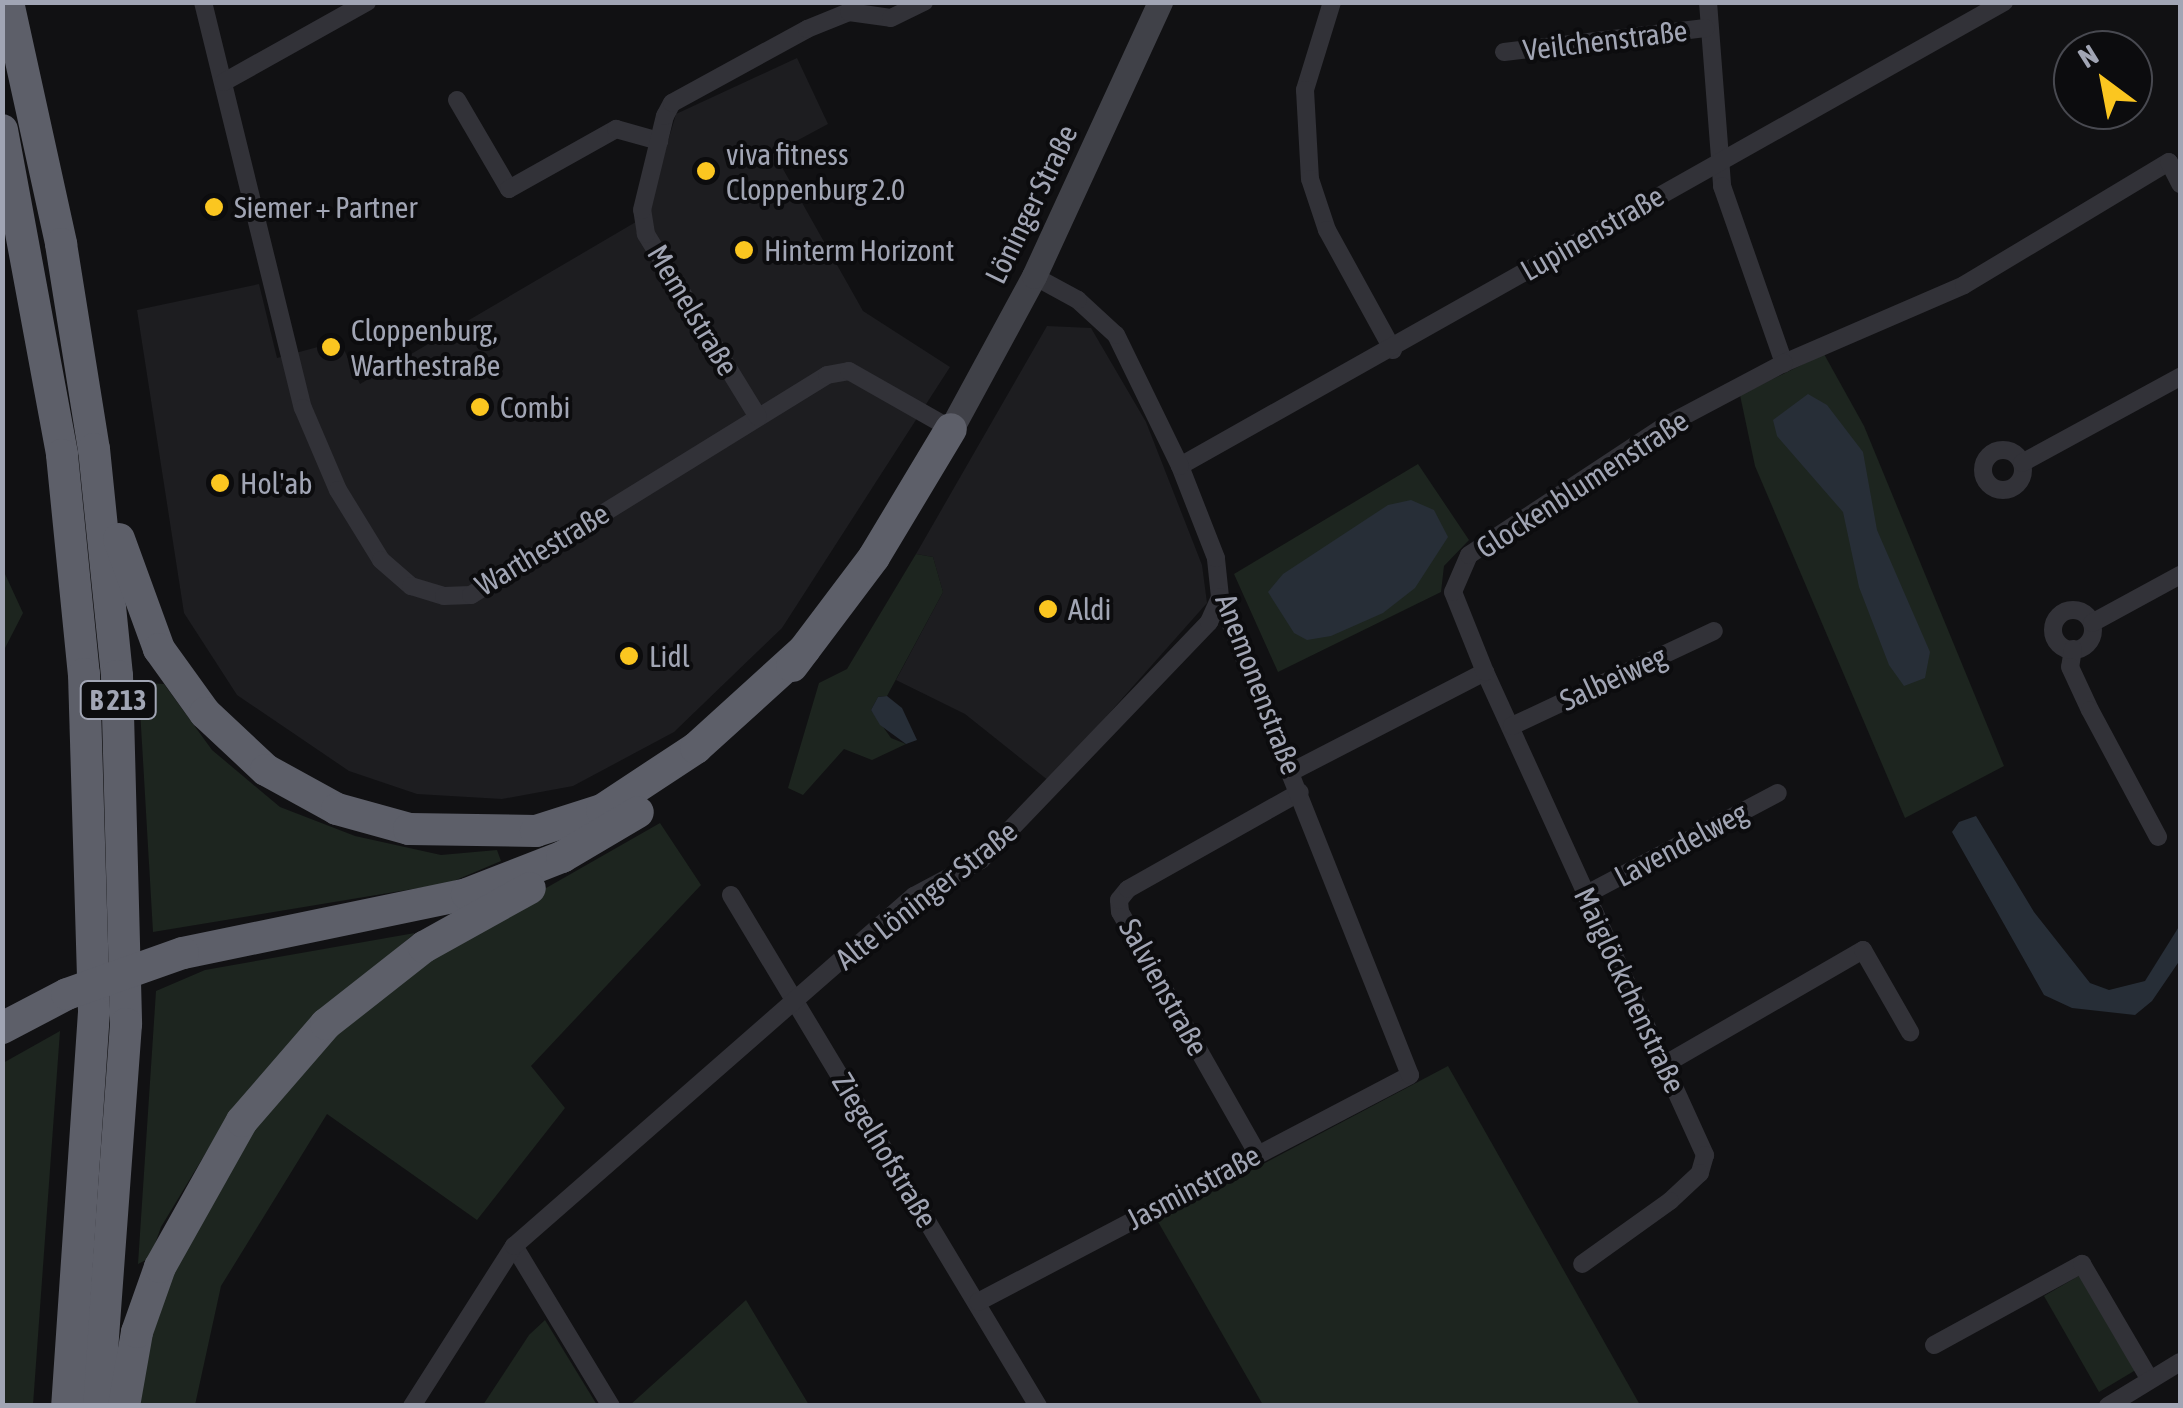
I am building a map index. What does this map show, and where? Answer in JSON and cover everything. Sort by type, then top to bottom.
[{"type":"highway","name":"B 213","points":[[8,2],[62,244],[94,450],[117,676],[125,847],[121,1156],[98,1406]]},
{"type":"highway","name":"B 213","points":[[2,130],[62,455],[84,674],[94,1012],[69,1392]]},
{"type":"highway","points":[[124,1406],[137,1332],[160,1267],[242,1121],[326,1024],[424,947],[533,886],[562,857],[702,766],[804,650],[874,557],[951,430]]},
{"type":"highway","name":"B 213","points":[[94,450],[127,571],[160,649],[205,713],[266,770],[337,810],[409,829],[483,834],[536,831],[602,810],[696,748],[804,650]]},
{"type":"highway","points":[[2,1028],[68,994],[183,953],[402,911],[562,857]]},
{"type":"highway","points":[[52,1406],[69,1392]]},
{"type":"street","name":"Warthestraße","points":[[203,2],[304,408],[338,490],[394,575],[444,596],[471,595],[827,375],[849,371],[951,430]]},
{"type":"street","points":[[224,82],[368,2]]},
{"type":"street","name":"Memelstraße","points":[[758,417],[646,234],[642,210],[658,141],[672,103],[807,29],[849,12],[890,18],[924,2]]},
{"type":"street","name":"Löninger Straße","points":[[951,430],[1034,276],[1160,2]]},
{"type":"street","points":[[1332,2],[1305,90],[1310,179],[1327,230],[1393,350]]},
{"type":"street","points":[[1708,2],[1706,28],[1716,160],[1784,363]]},
{"type":"street","name":"Lupinenstraße","points":[[1180,466],[1393,350],[1716,160],[2004,2]]},
{"type":"street","name":"Veilchenstraße","points":[[1504,52],[1706,28]]},
{"type":"street","points":[[458,100],[509,189],[616,129],[658,141]]},
{"type":"street","name":"Glockenblumenstraße","points":[[1486,672],[1453,592],[1470,555],[1663,427],[1784,363],[1964,285],[2175,158],[2180,184]]},
{"type":"street","name":"Anemonenstraße","points":[[1034,276],[1078,300],[1116,335],[1180,466],[1216,558],[1220,597],[1294,770],[1410,1075]]},
{"type":"street","points":[[2022,463],[2180,377]]},
{"type":"street","points":[[2092,623],[2180,576]]},
{"type":"street","name":"Alte Löninger Straße","points":[[412,1406],[514,1246],[914,896],[981,860],[1006,838],[1209,622],[1220,597]]},
{"type":"street","points":[[2074,610],[2092,623],[2088,644],[2073,649],[2056,640],[2054,622],[2074,610]]},
{"type":"street","name":"Salbeiweg","points":[[1512,726],[1714,631]]},
{"type":"street","points":[[2073,649],[2070,667],[2158,837]]},
{"type":"street","points":[[1294,770],[1486,672]]},
{"type":"street","name":"Maiglöckchenstraße","points":[[1486,672],[1662,1066],[1700,1136],[1700,1173],[1582,1264]]},
{"type":"street","name":"Salvienstraße","points":[[1257,1153],[1120,912],[1119,900],[1128,888],[1300,792]]},
{"type":"street","name":"Lavendelweg","points":[[1585,895],[1778,793]]},
{"type":"street","name":"Ziegelhofstraße","points":[[730,896],[1038,1406]]},
{"type":"street","points":[[1662,1066],[1862,950],[1910,1032]]},
{"type":"street","name":"Jasminstraße","points":[[978,1302],[1410,1075]]},
{"type":"street","points":[[514,1246],[611,1406]]},
{"type":"street","points":[[1934,1345],[2082,1264],[2150,1380]]},
{"type":"street","points":[[2116,1403],[2180,1362]]},
{"type":"shaded area","points":[[797,58],[828,124],[774,153],[863,311],[950,367],[782,628],[674,732],[573,786],[502,799],[417,794],[349,771],[237,695],[184,613],[137,310],[259,284],[277,358],[340,341],[360,384],[646,216],[676,114]]},
{"type":"shaded area","points":[[1047,326],[1091,328],[1146,422],[1202,565],[1207,603],[1049,781],[965,714],[896,680],[943,592],[933,557],[916,554]]},
{"type":"shaded area","points":[[1824,354],[1864,426],[2004,766],[1905,818],[1755,466],[1740,395]]},
{"type":"shaded area","points":[[1808,394],[1827,405],[1863,452],[1877,530],[1930,652],[1925,678],[1904,686],[1889,665],[1859,587],[1843,512],[1777,436],[1773,420]]},
{"type":"shaded area","points":[[1418,464],[1469,540],[1444,566],[1441,592],[1278,672],[1234,574]]},
{"type":"shaded area","points":[[1411,500],[1434,510],[1448,537],[1415,588],[1383,613],[1331,636],[1307,640],[1294,633],[1268,592],[1283,574],[1388,505]]},
{"type":"shaded area","points":[[916,554],[933,557],[943,592],[887,696],[878,697],[871,710],[891,738],[906,744],[872,760],[844,749],[803,795],[788,788],[819,683],[847,669]]},
{"type":"shaded area","points":[[5,574],[23,613],[3,652],[2,576]]},
{"type":"shaded area","points":[[148,683],[164,684],[212,750],[280,807],[355,836],[441,855],[497,850],[501,861],[449,883],[153,932],[139,692]]},
{"type":"shaded area","points":[[887,696],[902,708],[917,740],[906,744],[880,725],[871,710],[878,697]]},
{"type":"shaded area","points":[[1976,816],[2034,912],[2090,983],[2109,990],[2145,981],[2180,925],[2180,960],[2152,1001],[2135,1015],[2072,1008],[2044,995],[1952,832],[1959,822]]},
{"type":"shaded area","points":[[660,823],[701,885],[531,1066],[565,1108],[477,1220],[327,1114],[221,1286],[195,1405],[129,1406],[166,1282],[248,1132],[328,1036],[427,956]]},
{"type":"shaded area","points":[[415,933],[306,1026],[225,1121],[161,1227],[150,1258],[138,1264],[156,991],[205,970]]},
{"type":"shaded area","points":[[60,1031],[33,1405],[3,1405],[3,1063]]},
{"type":"shaded area","points":[[1448,1066],[1640,1405],[1263,1405],[1157,1220]]},
{"type":"shaded area","points":[[2082,1274],[2139,1368],[2099,1392],[2044,1296]]},
{"type":"shaded area","points":[[746,1300],[809,1405],[630,1405],[722,1322]]},
{"type":"shaded area","points":[[545,1320],[597,1405],[483,1405],[529,1335]]},
{"type":"place","name":"viva fitness Cloppenburg 2.0","points":[[706,171]]},
{"type":"place","name":"Siemer + Partner","points":[[214,207]]},
{"type":"place","name":"Hinterm Horizont","points":[[744,250]]},
{"type":"place","name":"Cloppenburg, Warthestraße","points":[[331,347]]},
{"type":"place","name":"Combi","points":[[480,407]]},
{"type":"place","name":"Hol'ab","points":[[220,483]]},
{"type":"place","name":"Aldi","points":[[1048,609]]},
{"type":"place","name":"Lidl","points":[[629,656]]}]
